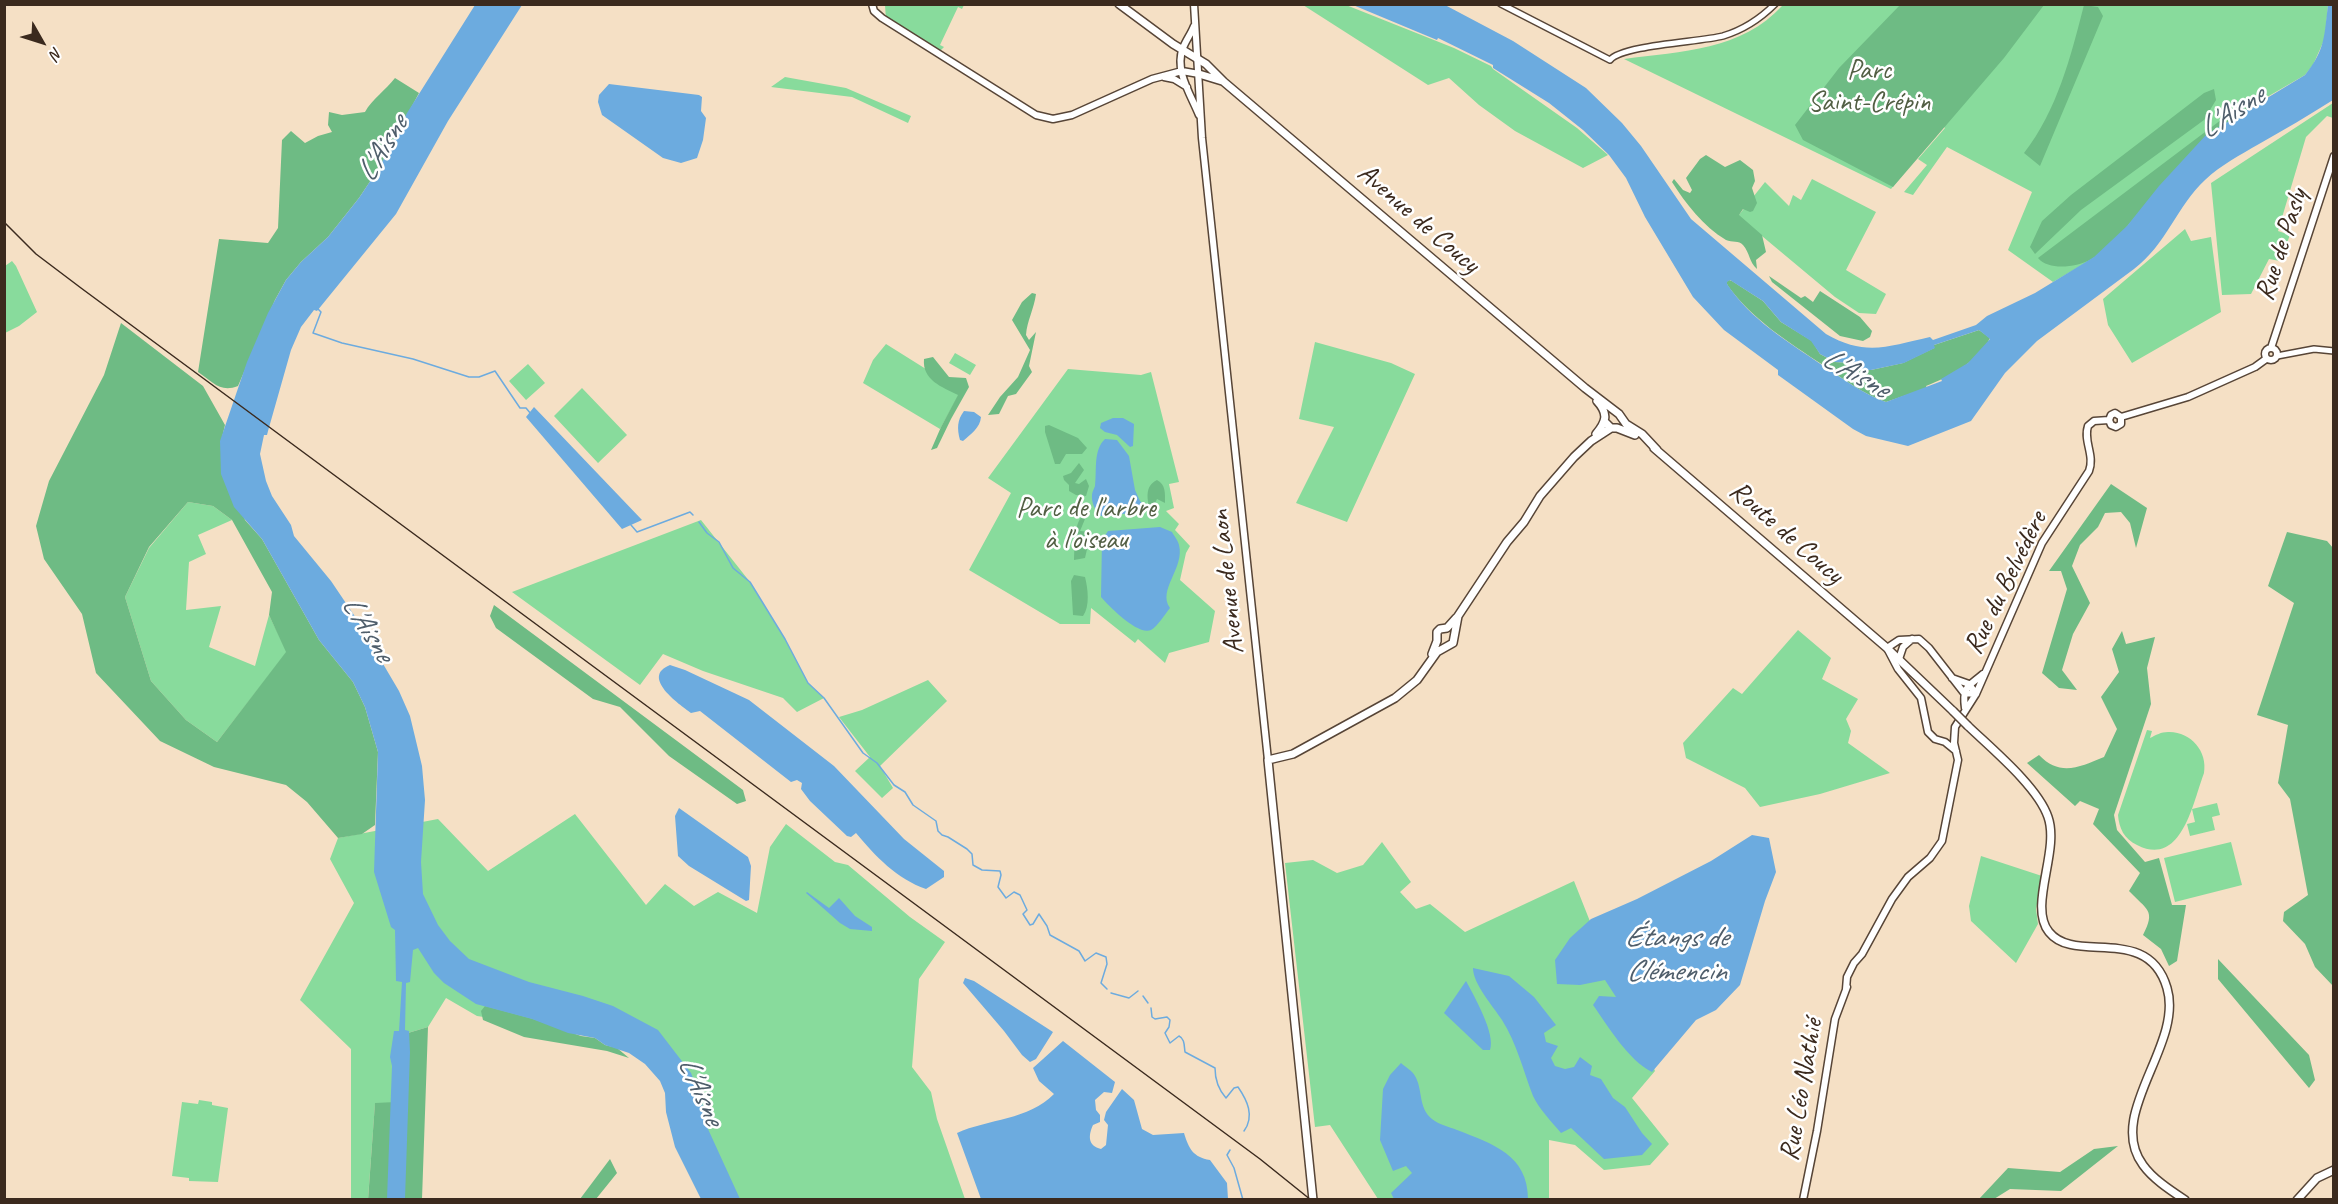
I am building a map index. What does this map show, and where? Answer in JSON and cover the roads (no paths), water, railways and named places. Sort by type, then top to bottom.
[{"type":"main road","name":"Avenue de Coucy","points":[[1119,4],[1173,44],[1198,58],[1622,419]]},
{"type":"main road","points":[[1194,4],[1201,118]]},
{"type":"main road","points":[[873,8],[943,58],[1036,115],[1053,118],[1072,115],[1152,79],[1182,71],[1224,82]]},
{"type":"main road","points":[[1194,25],[1182,49],[1182,71],[1201,118]]},
{"type":"main road","points":[[1162,76],[1173,79],[1187,88]]},
{"type":"main road","points":[[1200,87],[1210,78]]},
{"type":"main road","name":"Avenue de Laon","points":[[1201,118],[1313,1200]]},
{"type":"main road","name":"Rue de Pasly","points":[[2271,348],[2334,156]]},
{"type":"main road","points":[[2271,348],[2275,350],[2277,356],[2272,360],[2266,359],[2264,355],[2265,351],[2271,348]]},
{"type":"main road","name":"Rue du Belvédère","points":[[1954,736],[1959,718],[1976,694],[2042,543],[2090,471],[2092,459],[2086,431],[2088,426],[2094,421],[2109,420],[2113,414],[2121,417],[2188,396],[2255,367],[2266,359]]},
{"type":"main road","name":"Avenue de Coucy","points":[[1585,388],[1600,405],[1610,424]]},
{"type":"main road","points":[[1610,424],[1610,413],[1615,412]]},
{"type":"main road","points":[[1268,760],[1293,754],[1395,698],[1411,686],[1444,646],[1452,643],[1450,630],[1458,616],[1540,496],[1563,467],[1610,424],[1621,424],[1622,419]]},
{"type":"main road","name":"Route de Coucy","points":[[1622,419],[1642,434],[1657,450]]},
{"type":"main road","name":"Route de Coucy","points":[[1610,424],[1631,432],[1657,450],[1887,648],[2034,791],[2050,821],[2052,844],[2041,912],[2046,929],[2056,939],[2068,945],[2109,946],[2131,951],[2151,963],[2163,977],[2169,997],[2168,1023],[2139,1104],[2133,1130],[2133,1142],[2145,1168],[2185,1200]]},
{"type":"main road","points":[[1384,703],[1419,672],[1431,657],[1437,641],[1437,632],[1440,629],[1450,630]]},
{"type":"main road","points":[[1899,659],[1903,647],[1913,638]]},
{"type":"main road","points":[[1956,751],[1945,742],[1935,740],[1928,732],[1921,698],[1898,669],[1887,648],[1899,640],[1913,638],[1924,642],[1964,693],[1976,694]]},
{"type":"main road","points":[[1437,641],[1444,646]]},
{"type":"main road","points":[[1965,709],[1964,693],[1969,684],[1986,671]]},
{"type":"main road","points":[[1951,678],[1969,684],[1976,694]]},
{"type":"main road","points":[[1945,742],[1954,736]]},
{"type":"main road","name":"Rue Léo Nathié","points":[[1803,1200],[1835,1019],[1846,989],[1849,972],[1859,959],[1892,899],[1908,877],[1930,858],[1942,841],[1958,760],[1954,736]]},
{"type":"main road","points":[[2297,1200],[2317,1178],[2334,1170]]},
{"type":"street","points":[[1501,4],[1610,60],[1614,55],[1643,48],[1723,36],[1757,20],[1775,4]]},
{"type":"street","points":[[2277,356],[2314,349],[2334,351]]},
{"type":"water","points":[[475,5],[522,5],[448,121],[396,214],[317,311],[314,310],[301,327],[291,350],[260,454],[272,496],[291,525],[294,536],[331,581],[356,618],[399,691],[410,716],[422,766],[425,800],[421,862],[423,894],[438,925],[450,941],[469,959],[529,982],[613,1006],[658,1030],[691,1073],[701,1098],[708,1129],[740,1199],[701,1199],[675,1147],[666,1112],[665,1093],[660,1081],[645,1064],[629,1053],[605,1045],[595,1038],[568,1033],[532,1019],[476,1004],[444,983],[434,973],[418,948],[413,950],[410,982],[406,983],[405,1030],[409,1031],[410,1052],[405,1199],[387,1199],[392,1066],[390,1057],[394,1031],[399,1031],[402,982],[396,981],[395,930],[391,927],[374,872],[378,752],[365,707],[353,682],[319,640],[262,539],[234,507],[221,474],[220,441],[247,362],[268,313],[286,280],[301,262],[328,237],[359,198],[379,168],[407,113]]},
{"type":"water","points":[[1353,5],[1445,5],[1513,41],[1586,88],[1622,123],[1641,146],[1691,219],[1826,334],[1853,345],[1878,348],[1930,337],[1933,340],[1976,325],[1987,316],[2035,293],[2094,257],[2127,226],[2159,186],[2206,135],[2305,75],[2320,49],[2325,33],[2328,5],[2333,5],[2333,100],[2231,160],[2205,180],[2195,190],[2155,249],[2134,269],[2037,341],[2005,373],[1971,421],[1908,446],[1866,436],[1853,429],[1778,375],[1778,370],[1724,330],[1693,297],[1645,217],[1626,178],[1609,155],[1583,130],[1549,103],[1493,68],[1493,65],[1438,38],[1437,40]],"holes":[[[1730,280],[1763,301],[1781,322],[1811,341],[1820,354],[1835,362],[1851,363],[1864,370],[1904,363],[1935,348],[1934,345],[1979,330],[1990,339],[1968,363],[1941,379],[1942,381],[1886,402],[1853,385],[1770,329],[1747,308],[1727,282]]]},
{"type":"water","points":[[609,84],[702,97],[701,111],[706,118],[703,140],[697,158],[681,163],[663,158],[602,115],[598,102],[599,95]]},
{"type":"water","points":[[534,407],[642,520],[622,529],[526,417]]},
{"type":"water","points":[[964,411],[974,412],[981,417],[977,428],[963,441],[960,440],[958,428]]},
{"type":"water","points":[[1113,418],[1123,418],[1134,424],[1133,446],[1130,447],[1117,435],[1100,428],[1101,423]]},
{"type":"water","points":[[1105,439],[1117,440],[1129,456],[1135,490],[1146,507],[1144,512],[1101,516],[1096,510],[1092,493],[1095,486],[1096,461],[1101,444]]},
{"type":"water","points":[[1160,527],[1172,532],[1178,543],[1180,554],[1167,594],[1170,608],[1154,628],[1145,631],[1124,619],[1101,597],[1102,540],[1108,531]]},
{"type":"water","points":[[670,665],[749,700],[834,766],[904,839],[944,871],[944,877],[926,889],[915,885],[887,866],[856,833],[851,837],[847,836],[810,801],[801,789],[802,783],[797,780],[791,782],[700,711],[691,713],[671,697],[660,683],[659,676],[662,670]]},
{"type":"water","points":[[679,808],[748,857],[751,866],[749,900],[746,901],[689,866],[678,856],[675,816]]},
{"type":"water","name":"Étangs de Clémencin","points":[[1752,835],[1769,838],[1776,872],[1740,985],[1716,1010],[1696,1020],[1652,1072],[1643,1067],[1627,1051],[1593,1005],[1599,996],[1616,997],[1605,980],[1580,985],[1557,984],[1555,960],[1570,938],[1591,919],[1637,899],[1711,861]]},
{"type":"water","points":[[807,892],[829,908],[839,898],[855,916],[872,927],[872,931],[850,929],[840,923]]},
{"type":"water","name":"Étangs de Clémencin","points":[[1473,968],[1509,976],[1534,997],[1556,1025],[1544,1033],[1546,1042],[1558,1046],[1551,1058],[1555,1066],[1565,1069],[1574,1067],[1580,1057],[1592,1066],[1590,1075],[1601,1079],[1613,1098],[1625,1107],[1652,1144],[1642,1155],[1604,1159],[1571,1128],[1561,1133],[1542,1111],[1533,1096],[1512,1038],[1476,981]]},
{"type":"water","points":[[965,978],[974,981],[1053,1032],[1036,1059],[1030,1062],[1022,1055],[963,983]]},
{"type":"water","points":[[1466,981],[1487,1025],[1491,1043],[1490,1050],[1483,1050],[1444,1013]]},
{"type":"water","points":[[1063,1041],[1115,1082],[1112,1093],[1104,1092],[1095,1100],[1100,1122],[1093,1125],[1091,1129],[1090,1140],[1094,1146],[1101,1149],[1106,1145],[1108,1125],[1104,1120],[1106,1112],[1122,1089],[1134,1100],[1142,1129],[1153,1135],[1184,1133],[1193,1151],[1199,1157],[1210,1160],[1227,1183],[1228,1199],[981,1199],[957,1133],[1020,1114],[1044,1103],[1054,1094],[1039,1081],[1033,1068]]},
{"type":"water","points":[[1401,1063],[1414,1074],[1428,1115],[1440,1124],[1470,1135],[1506,1153],[1522,1172],[1528,1199],[1394,1199],[1391,1193],[1412,1173],[1406,1166],[1393,1171],[1380,1140],[1383,1089],[1390,1075]]},
{"type":"waterway","points":[[317,308],[321,312],[313,333],[342,343],[413,359],[469,377],[479,377],[495,371],[520,408],[526,408],[531,414]]},
{"type":"waterway","points":[[631,525],[637,532],[690,512],[693,515]]},
{"type":"waterway","points":[[699,522],[707,533],[719,542],[733,568],[750,582],[785,639],[808,683],[824,698],[863,753],[877,763],[894,785],[905,792],[913,805],[936,821],[938,831],[942,835],[972,854],[973,865],[982,870],[1000,871],[998,887],[1006,898],[1014,892],[1020,895],[1027,910],[1023,914],[1030,925],[1039,914],[1050,935],[1079,951],[1085,961],[1096,953],[1106,957],[1107,964],[1101,983],[1107,989]]},
{"type":"waterway","points":[[1111,993],[1129,998],[1138,991]]},
{"type":"waterway","points":[[1143,996],[1148,1003]]},
{"type":"waterway","points":[[1151,1008],[1152,1017],[1155,1019],[1167,1017],[1170,1020],[1165,1033],[1170,1043],[1179,1036],[1181,1037],[1185,1052],[1215,1068],[1218,1084],[1226,1098],[1234,1088],[1238,1087],[1247,1103],[1249,1114],[1244,1131]]},
{"type":"waterway","points":[[1230,1150],[1227,1155],[1234,1168],[1243,1200]]},
{"type":"railway","points":[[4,222],[36,254],[81,288],[1260,1159],[1311,1200]]},
{"type":"park label","name":"Parc Saint-Crépin","points":[[1869,87]]},
{"type":"park label","name":"Parc de l'arbre à l'oiseau","points":[[1086,525]]},
{"type":"water label","name":"L'Aisne","points":[[2232,113]]},
{"type":"water label","name":"L'Aisne","points":[[383,149]]},
{"type":"water label","name":"L'Aisne","points":[[1855,374]]},
{"type":"water label","name":"L'Aisne","points":[[367,629]]},
{"type":"water label","name":"L'Aisne","points":[[700,1091]]}]
